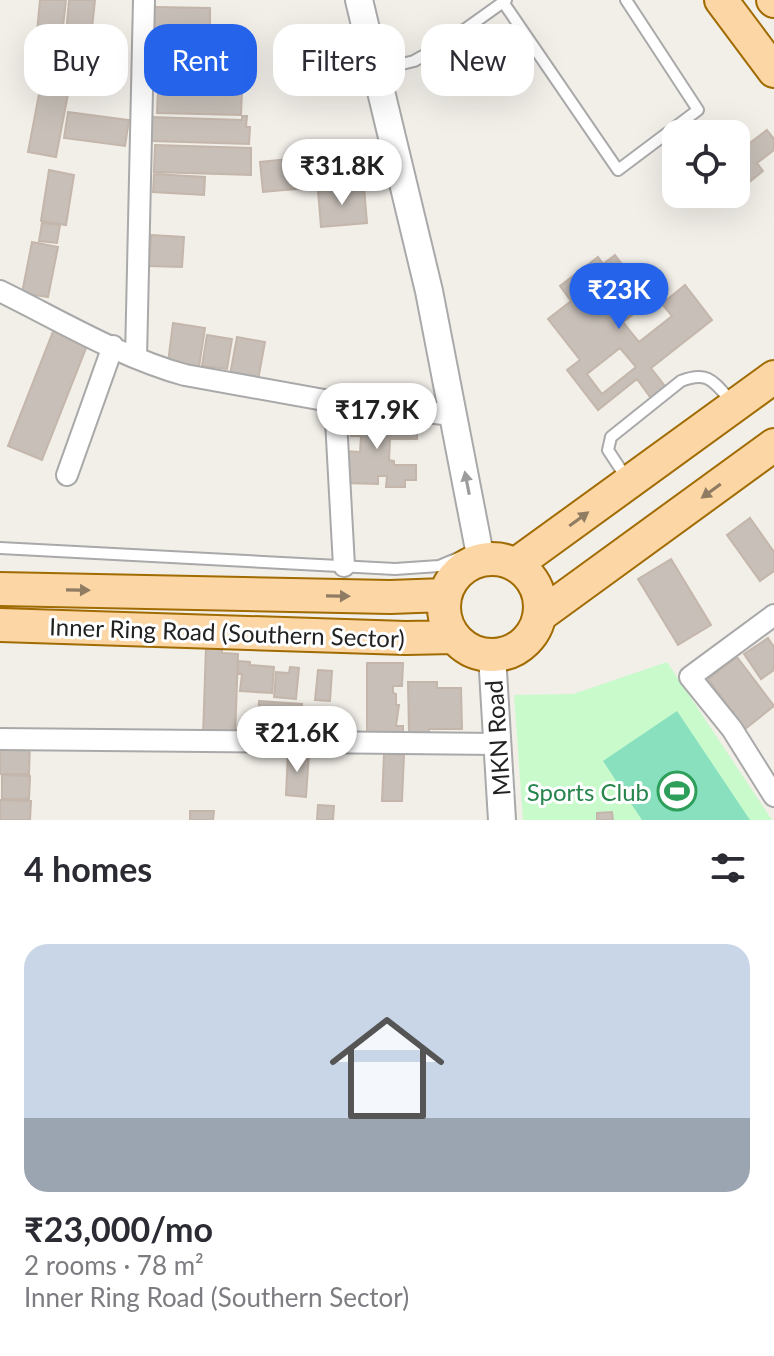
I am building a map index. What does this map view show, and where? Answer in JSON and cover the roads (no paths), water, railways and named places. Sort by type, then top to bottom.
[{"type":"main road","points":[[721,0],[774,71]]},
{"type":"main road","points":[[515,565],[774,377]]},
{"type":"main road","points":[[539,616],[774,445]]},
{"type":"main road","points":[[454,637],[445,617],[445,595],[454,578],[480,555],[515,565],[531,578],[539,596],[539,616],[532,634],[519,647],[492,655]]},
{"type":"main road","name":"Inner Ring Road (Southern Sector)","points":[[0,589],[374,597],[445,595]]},
{"type":"main road","name":"Inner Ring Road (Southern Sector)","points":[[0,625],[390,638],[454,637],[470,650],[492,655]]},
{"type":"street","points":[[136,358],[144,0]]},
{"type":"street","points":[[359,0],[366,24]]},
{"type":"street","points":[[384,96],[429,291],[480,555]]},
{"type":"street","points":[[0,291],[136,358],[185,375],[335,402],[453,415]]},
{"type":"street","points":[[67,475],[113,346]]},
{"type":"street","points":[[335,402],[344,566]]},
{"type":"street","points":[[774,615],[690,677],[732,729],[774,796]]},
{"type":"street","name":"MKN Road","points":[[492,655],[502,820]]},
{"type":"street","points":[[0,739],[498,744]]},
{"type":"lane","points":[[405,63],[443,45],[505,1],[618,170],[698,110],[626,0]]},
{"type":"lane","points":[[629,482],[608,450],[608,442],[681,381],[694,376],[713,380],[735,406]]},
{"type":"lane","points":[[0,548],[395,569],[439,566],[480,555]]},
{"type":"place","name":"Sports Club","points":[[677,791]]}]
